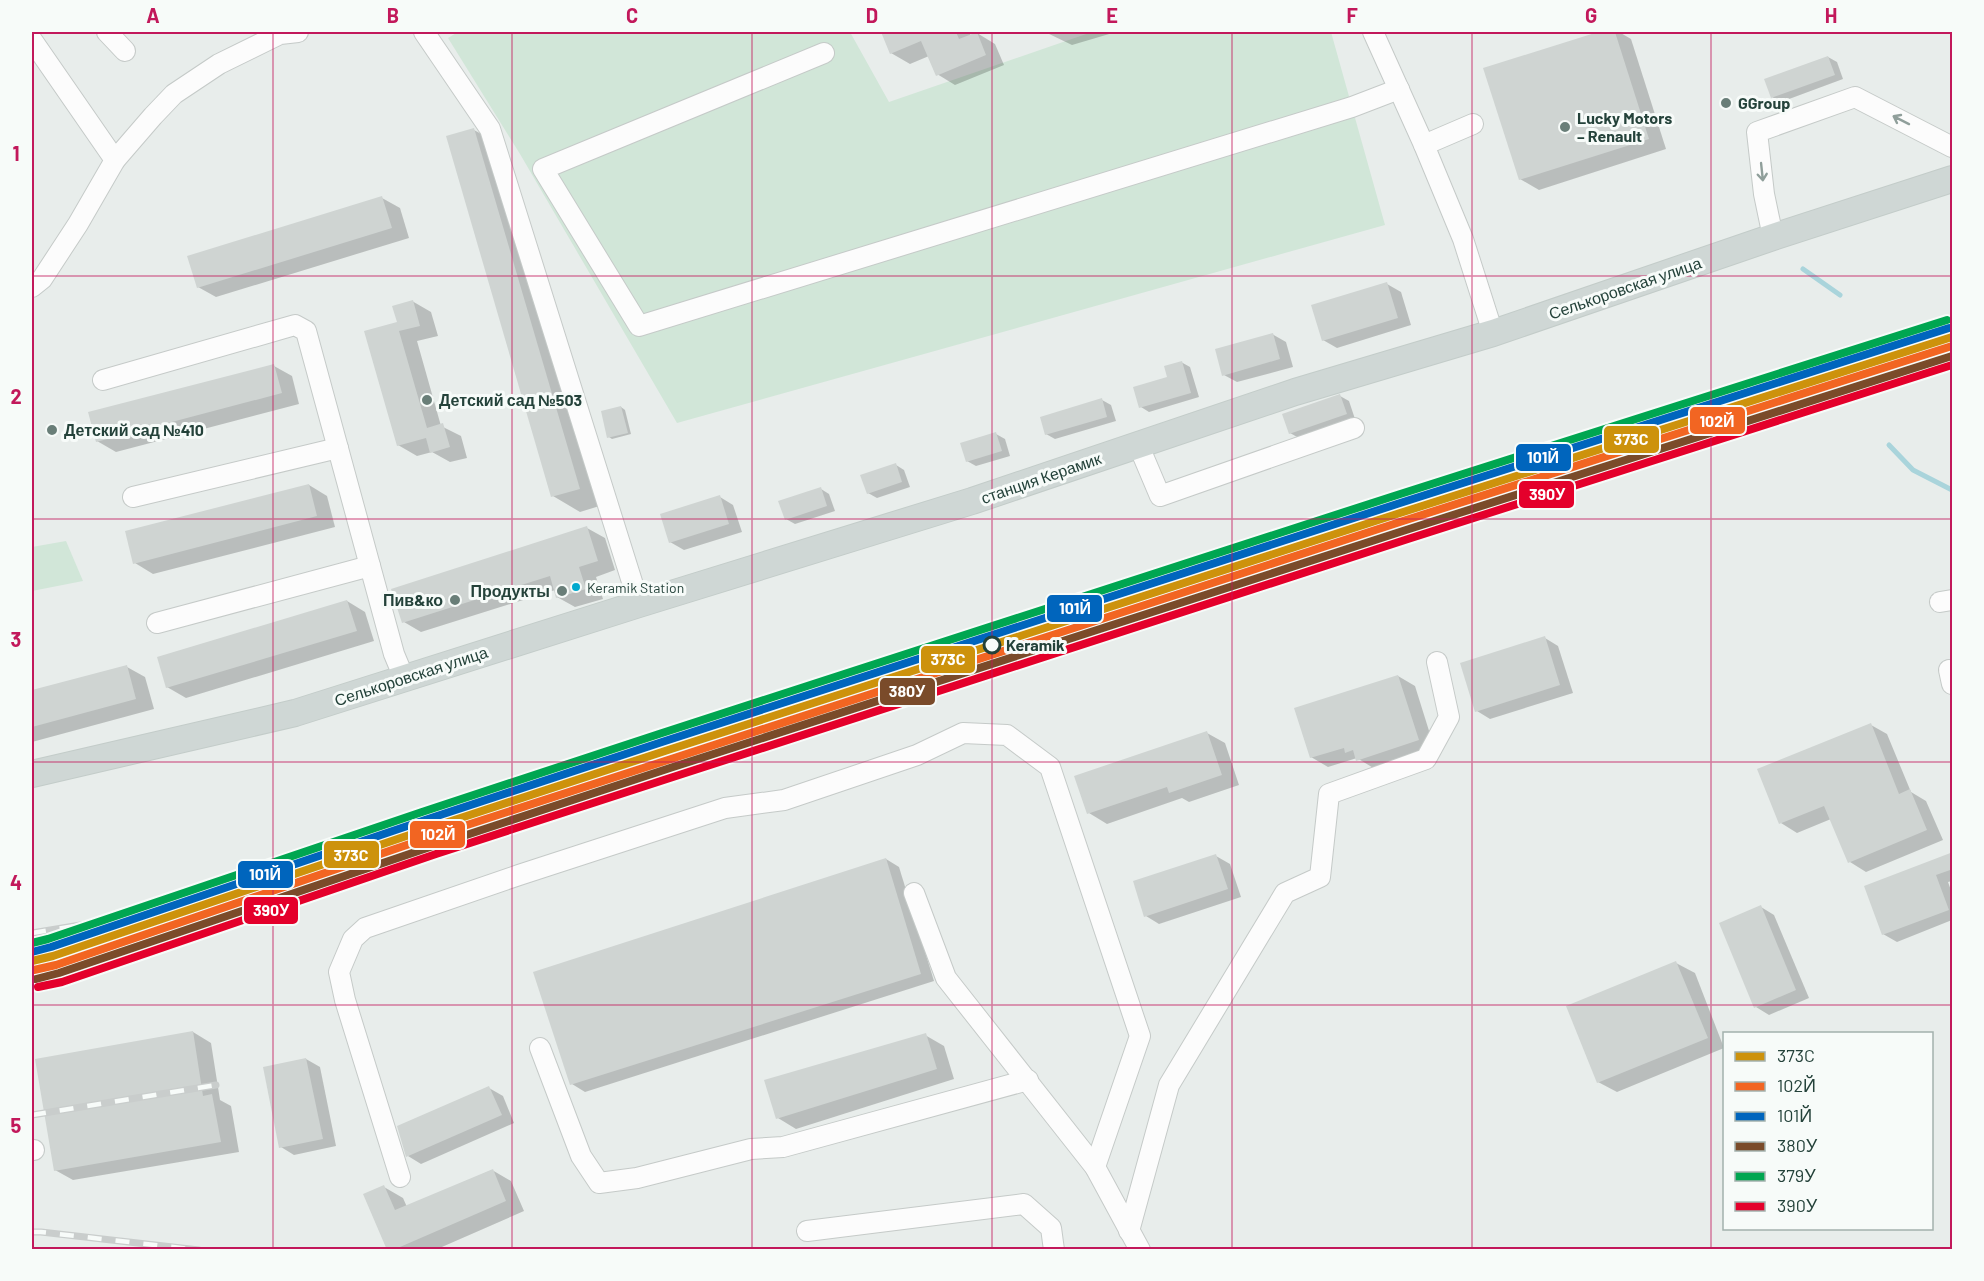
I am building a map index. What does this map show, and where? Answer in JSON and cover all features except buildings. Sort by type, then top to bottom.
[{"type":"main road","name":"Селькоровская улица","points":[[1296,392],[1493,333],[1773,237],[1953,179]]},
{"type":"main road","name":"станция Керамик","points":[[785,560],[972,501],[1296,392]]},
{"type":"main road","name":"Селькоровская улица","points":[[32,774],[295,713],[785,560]]},
{"type":"street","points":[[107,32],[125,51]]},
{"type":"street","points":[[32,287],[42,279],[115,160],[174,94],[219,64],[280,34],[291,32]]},
{"type":"street","points":[[423,32],[490,129],[639,604]]},
{"type":"street","points":[[1373,32],[1463,239],[1493,333]]},
{"type":"street","points":[[32,40],[115,160]]},
{"type":"street","points":[[824,53],[543,169],[639,326],[1352,107],[1399,89]]},
{"type":"street","points":[[1773,237],[1764,194],[1757,132],[1855,97],[1953,147]]},
{"type":"street","points":[[1424,145],[1473,124]]},
{"type":"street","points":[[103,380],[295,325],[306,331],[394,654],[404,678]]},
{"type":"street","points":[[1138,444],[1160,496],[1354,428]]},
{"type":"street","points":[[133,497],[338,448]]},
{"type":"street","points":[[157,623],[370,566]]},
{"type":"street","points":[[1129,1231],[1169,1085],[1285,893],[1320,877],[1329,794],[1426,759],[1449,717],[1437,662]]},
{"type":"street","points":[[400,1177],[345,1000],[339,972],[353,939],[365,928],[725,808],[784,800],[917,755],[963,733],[1007,735],[1050,767],[1140,1036],[1095,1167]]},
{"type":"street","points":[[914,893],[945,978],[1095,1167],[1140,1250]]},
{"type":"street","points":[[540,1048],[581,1156],[599,1183],[637,1178],[752,1149],[783,1147],[1028,1080]]},
{"type":"street","points":[[807,1231],[1024,1204],[1051,1228],[1054,1250]]},
{"type":"green space","points":[[458,32],[850,32],[889,102],[1092,32],[1331,32],[1385,225],[677,423],[520,154],[448,38]]},
{"type":"green space","points":[[66,541],[83,581],[32,591],[32,547]]},
{"type":"waterway","points":[[1803,269],[1840,295]]},
{"type":"waterway","points":[[1889,445],[1913,470],[1952,490]]},
{"type":"railway","points":[[32,981],[64,972],[391,857]]},
{"type":"railway","points":[[32,933],[208,904]]},
{"type":"railway","points":[[32,1115],[216,1085]]},
{"type":"railway","points":[[32,1232],[199,1250]]},
{"type":"transit line","name":"379У","points":[[32,943],[659,734],[1947,320]]},
{"type":"transit line","name":"101Й","points":[[32,952],[662,742],[1949,328]]},
{"type":"transit line","name":"373C","points":[[32,961],[53,956],[665,751],[1952,337]]},
{"type":"transit line","name":"102Й","points":[[34,970],[56,965],[430,837],[1403,521],[1952,346]]},
{"type":"transit line","name":"380У","points":[[36,979],[670,768],[1952,356]]},
{"type":"transit line","name":"390У","points":[[38,987],[62,982],[436,854],[1952,365]]},
{"type":"place","name":"GGroup","points":[[1726,103]]},
{"type":"place","name":"Lucky Motors – Renault","points":[[1565,127]]},
{"type":"place","name":"Детский сад №503","points":[[427,400]]},
{"type":"place","name":"Детский сад №410","points":[[52,430]]},
{"type":"place","name":"Keramik Station","points":[[576,587]]},
{"type":"place","name":"Продукты","points":[[562,591]]},
{"type":"place","name":"Пив&ко","points":[[455,600]]},
{"type":"place","name":"Keramik","points":[[992,645]]}]
